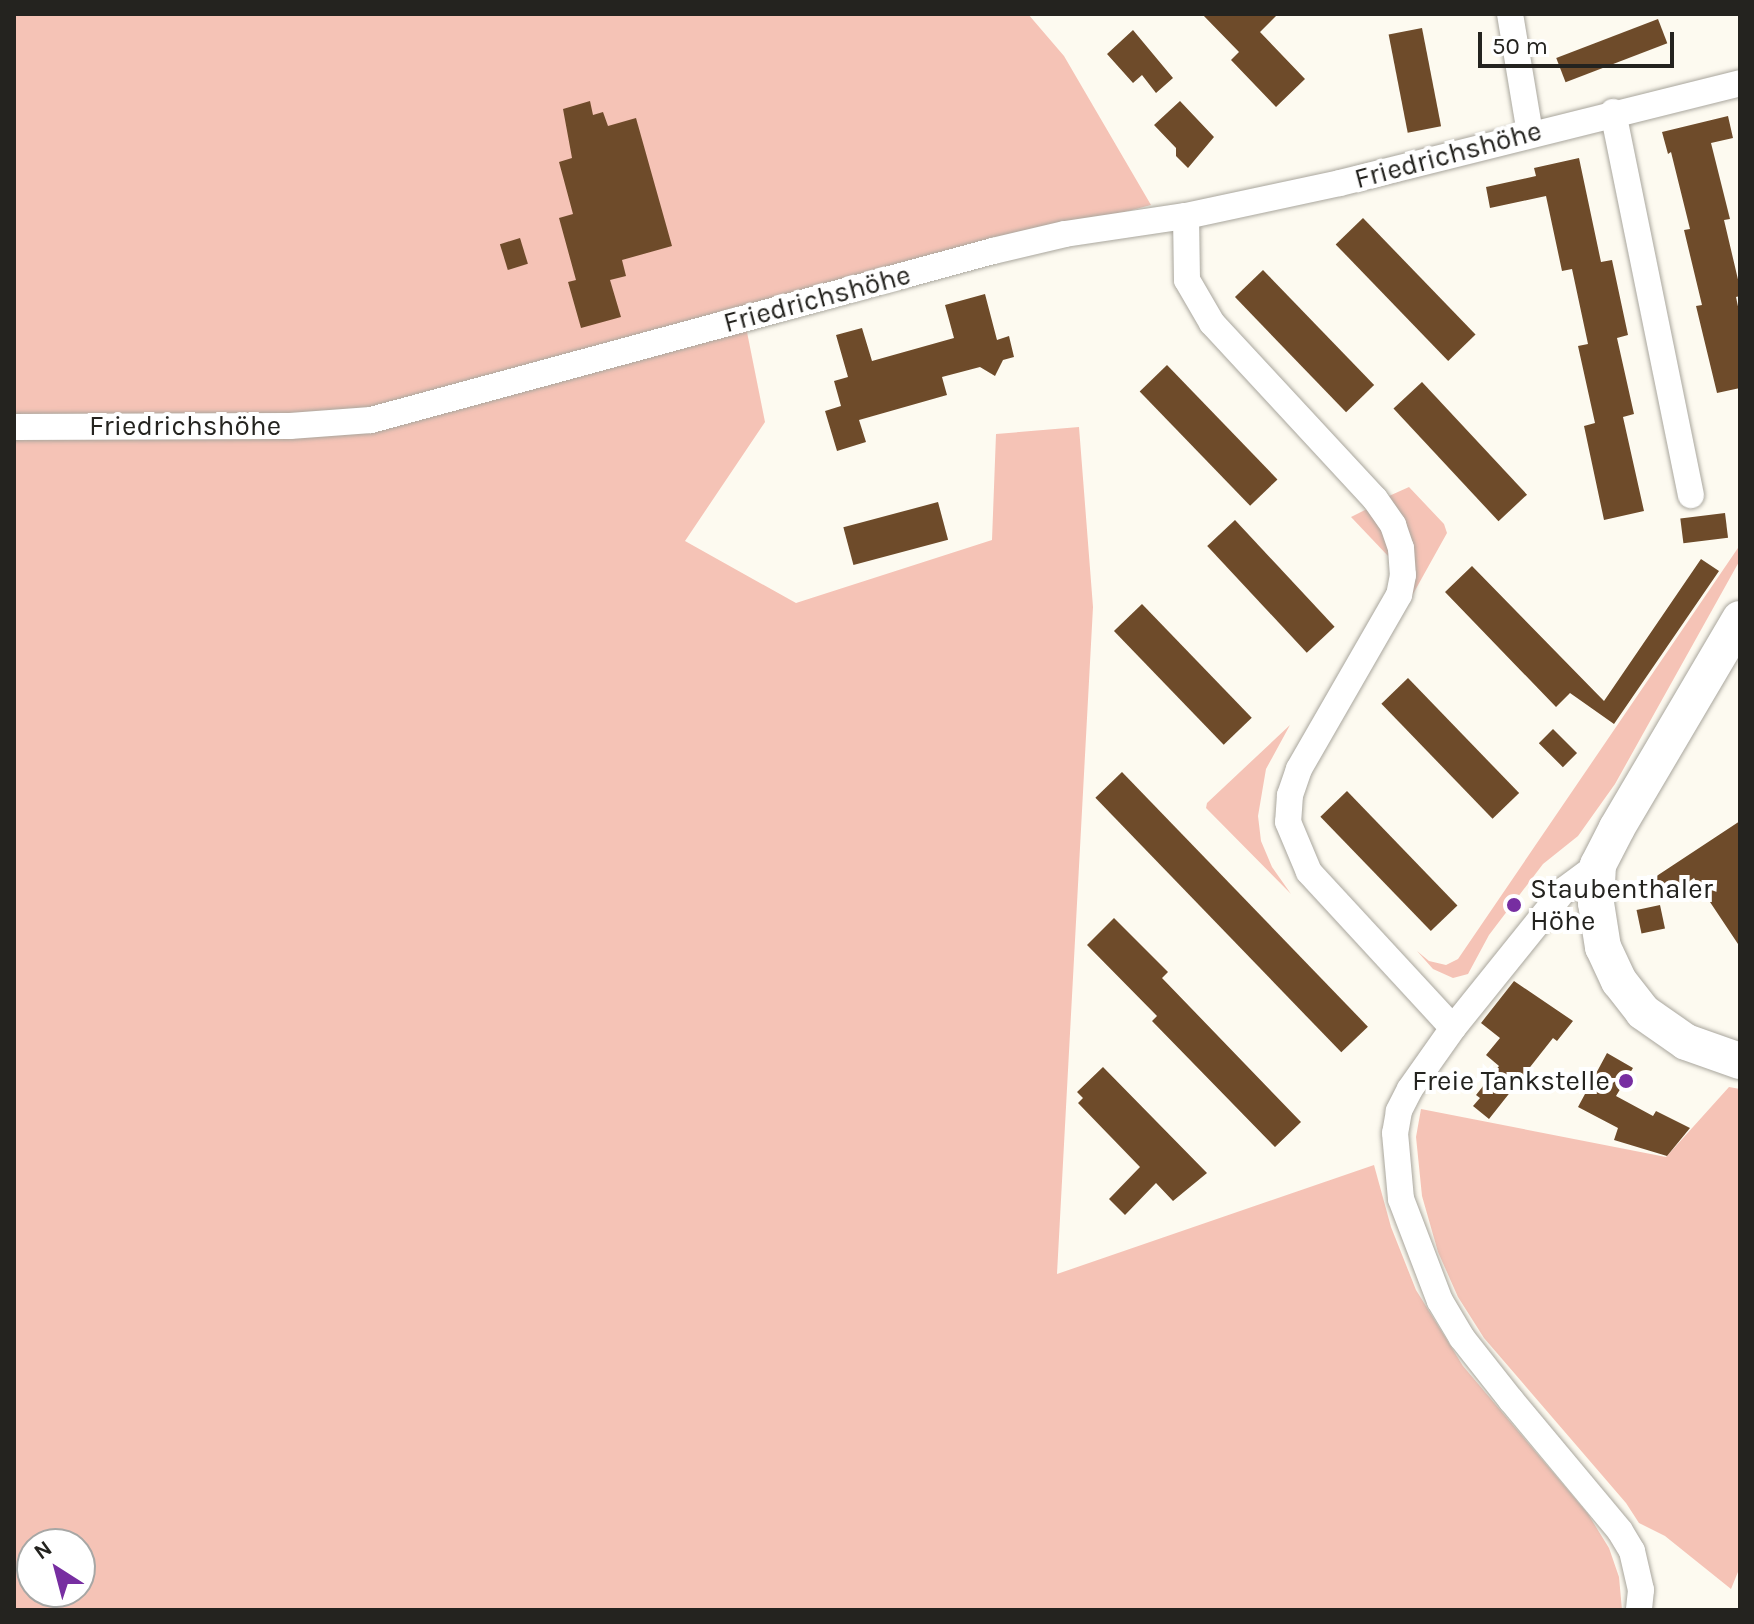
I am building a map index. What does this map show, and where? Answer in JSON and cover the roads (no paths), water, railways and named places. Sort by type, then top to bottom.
[{"type":"main road","points":[[1740,619],[1598,865],[1596,903],[1603,947],[1619,981],[1643,1012],[1667,1031],[1717,1056],[1740,1061]]},
{"type":"street","points":[[1510,14],[1530,133]]},
{"type":"street","name":"Friedrichshöhe","points":[[14,427],[290,426],[371,420],[993,251],[1065,234],[1186,216],[1340,183],[1613,112],[1740,83]]},
{"type":"street","points":[[1613,112],[1691,495]]},
{"type":"street","points":[[1186,216],[1187,280],[1212,323],[1375,499],[1393,525],[1401,548],[1403,575],[1399,595],[1299,769],[1290,795],[1288,822],[1296,849],[1309,872],[1453,1028]]},
{"type":"street","points":[[1598,865],[1564,890],[1453,1028],[1410,1089],[1399,1111],[1395,1133],[1401,1199],[1440,1301],[1462,1338],[1620,1531],[1632,1551],[1641,1590],[1639,1610]]},
{"type":"place","name":"Staubenthaler Höhe","points":[[1514,905]]},
{"type":"place","name":"Freie Tankstelle","points":[[1626,1081]]}]
